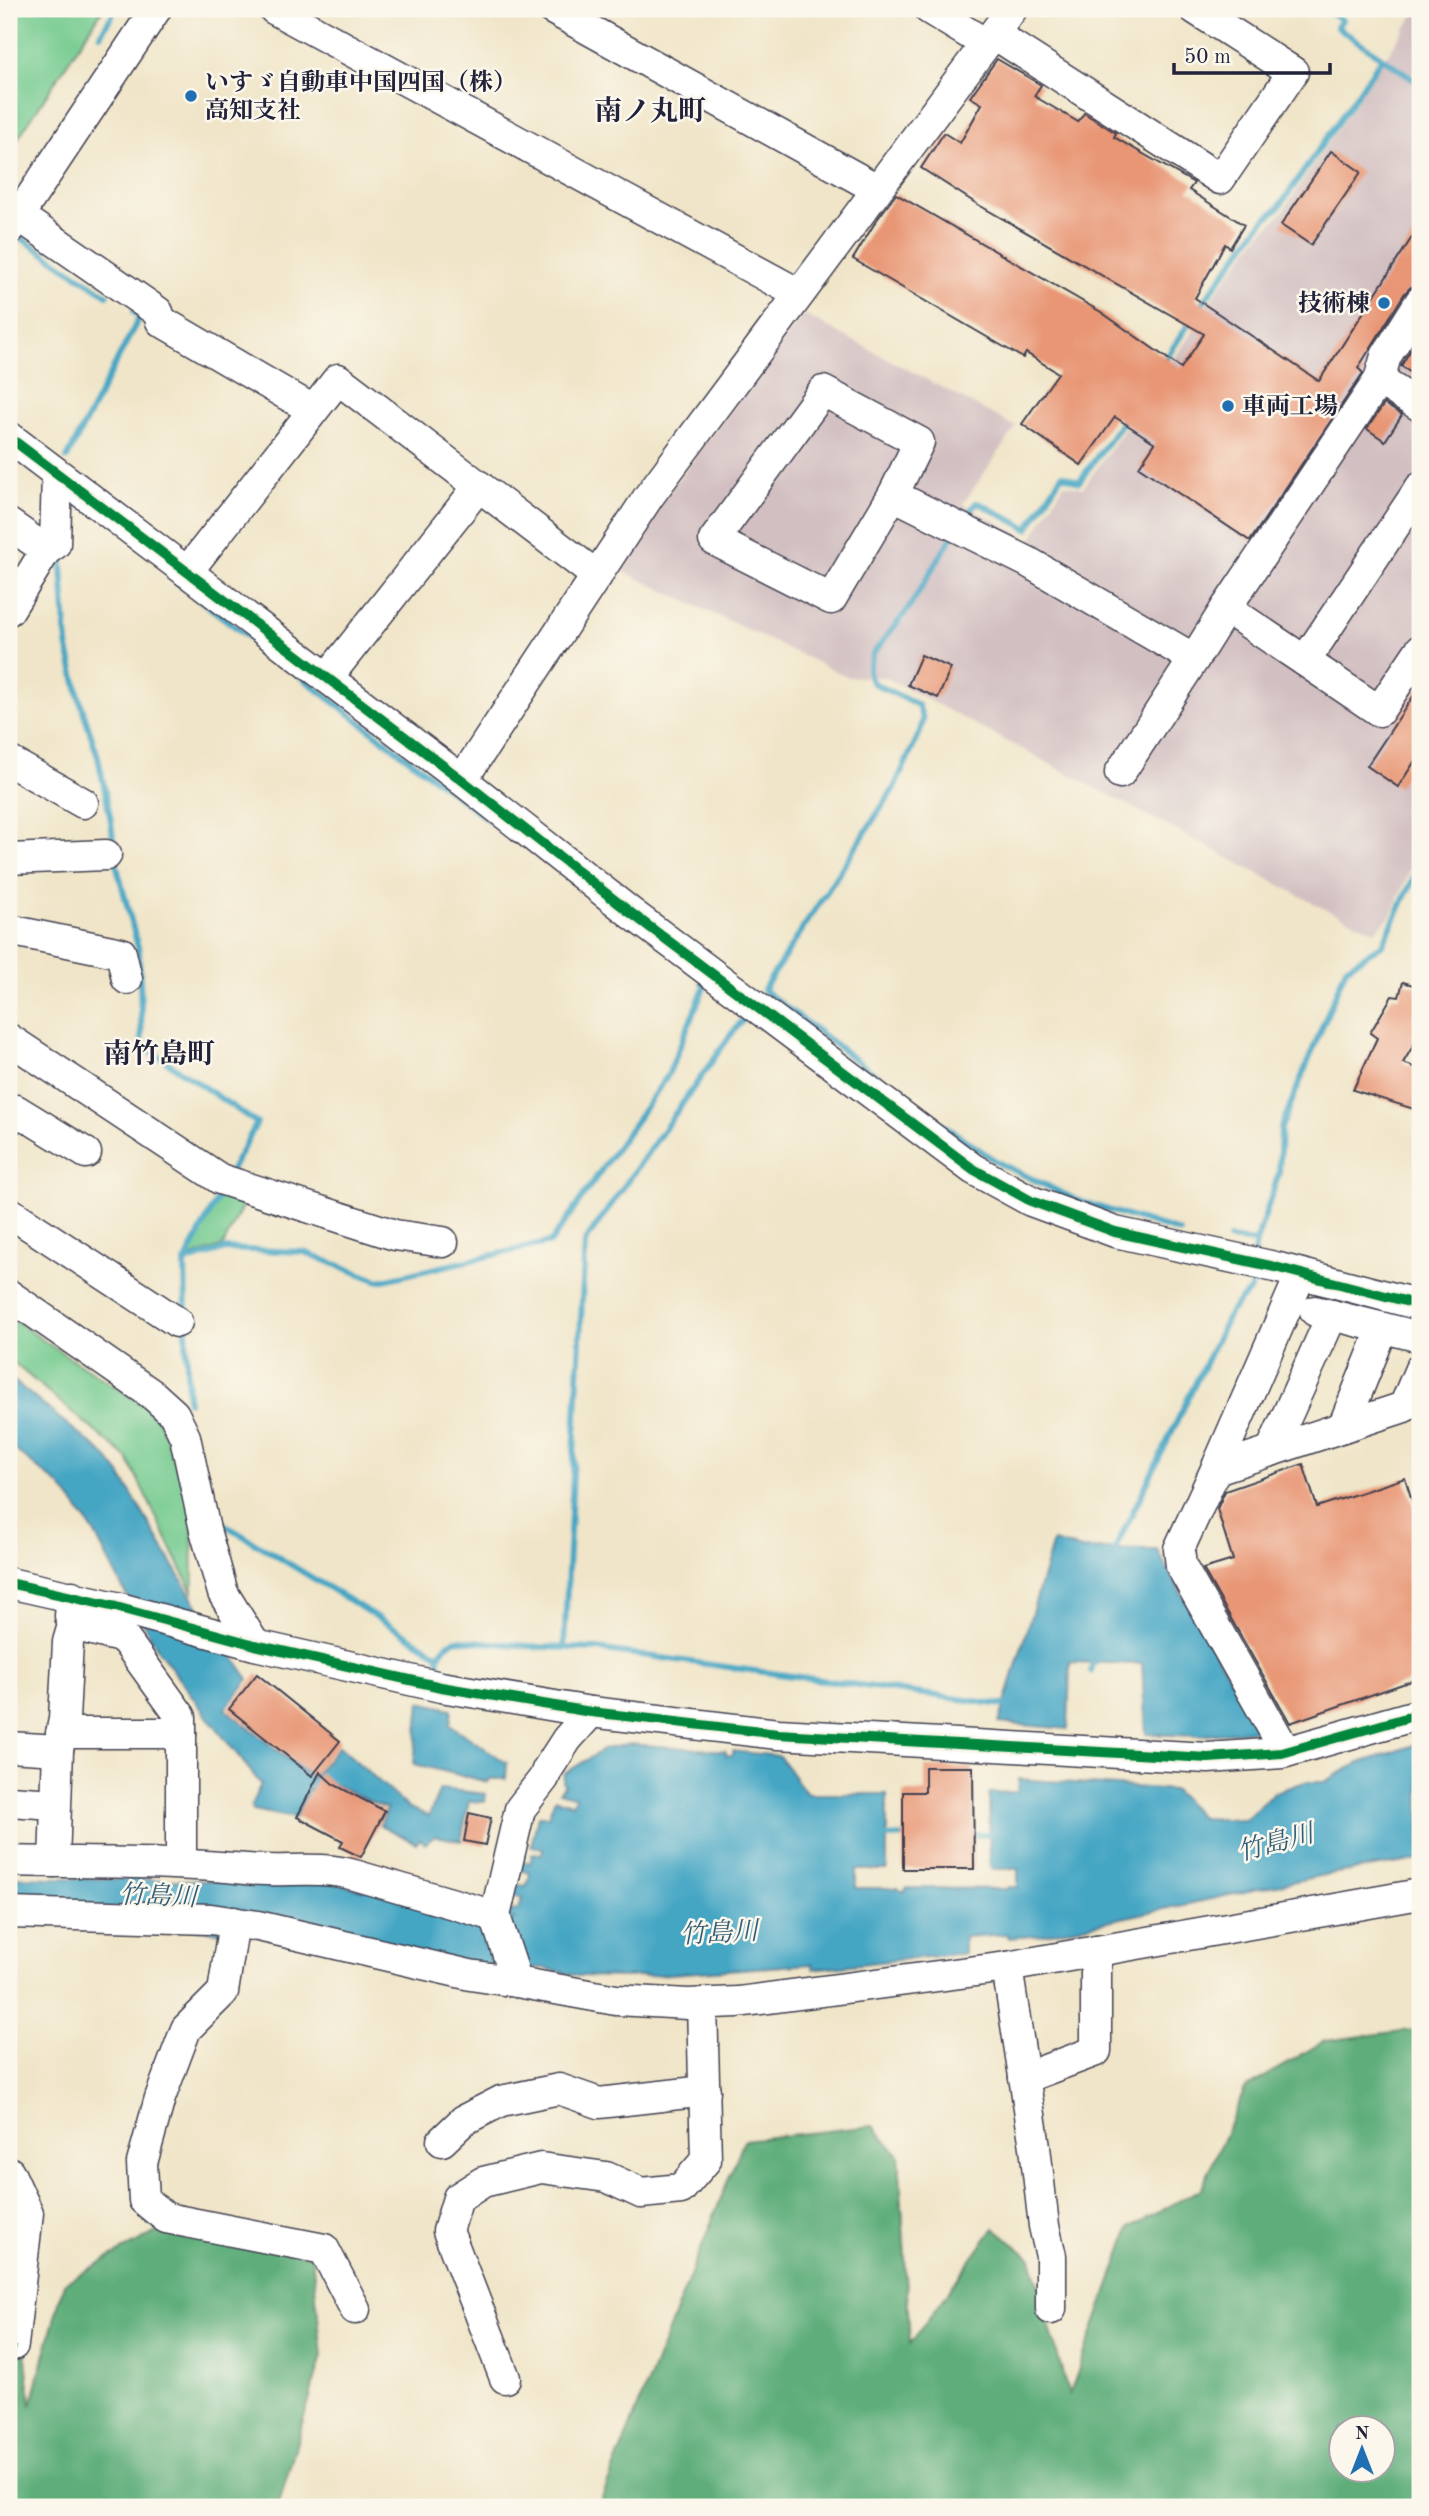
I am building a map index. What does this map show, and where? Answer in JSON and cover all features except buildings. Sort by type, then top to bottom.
[{"type":"street","points":[[156,9],[14,223],[158,312],[161,321],[313,410]]},
{"type":"street","points":[[274,9],[799,294]]},
{"type":"street","points":[[552,9],[877,189]]},
{"type":"street","points":[[929,9],[990,39],[1220,178],[1293,72],[1195,9]]},
{"type":"street","points":[[462,780],[649,496],[1012,9]]},
{"type":"street","points":[[1120,773],[1226,608],[1379,380],[1386,356],[1420,302]]},
{"type":"street","points":[[187,572],[338,379],[597,576]]},
{"type":"street","points":[[1379,380],[1420,406]]},
{"type":"street","points":[[823,391],[919,442],[893,495],[831,599],[714,540],[823,391]]},
{"type":"street","points":[[9,438],[462,780],[642,921],[973,1169],[1031,1201],[1115,1232],[1288,1270],[1420,1305]]},
{"type":"street","points":[[9,610],[46,550],[55,544],[57,474]]},
{"type":"street","points":[[327,678],[479,486]]},
{"type":"street","points":[[1305,661],[1420,488]]},
{"type":"street","points":[[893,495],[1028,562],[1194,659]]},
{"type":"street","points":[[9,524],[46,550]]},
{"type":"street","points":[[1226,608],[1379,711],[1420,650]]},
{"type":"street","points":[[9,761],[83,803]]},
{"type":"street","points":[[9,859],[106,855]]},
{"type":"street","points":[[9,930],[121,953],[127,979]]},
{"type":"street","points":[[9,1039],[220,1179],[395,1235],[443,1241]]},
{"type":"street","points":[[9,1120],[16,1110],[86,1153]]},
{"type":"street","points":[[9,1212],[177,1322]]},
{"type":"street","points":[[1286,1752],[1181,1566],[1180,1549],[1288,1305],[1288,1270]]},
{"type":"street","points":[[9,1295],[153,1395],[174,1414],[185,1437],[205,1530],[223,1593],[249,1643]]},
{"type":"street","points":[[1288,1305],[1420,1337]]},
{"type":"street","points":[[1271,1451],[1332,1315]]},
{"type":"street","points":[[1343,1427],[1384,1328]]},
{"type":"street","points":[[1216,1469],[1404,1407],[1420,1368]]},
{"type":"street","points":[[9,1583],[124,1638],[181,1717],[181,1864]]},
{"type":"street","points":[[72,1611],[116,1607],[249,1643],[441,1688],[591,1712],[778,1734],[1208,1758],[1286,1752],[1420,1714]]},
{"type":"street","points":[[54,1862],[55,1804],[72,1611]]},
{"type":"street","points":[[516,1978],[496,1919],[520,1809],[544,1778],[567,1739],[591,1712]]},
{"type":"street","points":[[9,1747],[181,1733]]},
{"type":"street","points":[[9,1801],[55,1804]]},
{"type":"street","points":[[9,1861],[181,1864],[343,1872],[496,1919]]},
{"type":"street","points":[[9,1913],[211,1919],[258,1926],[470,1975],[516,1978],[615,2000],[702,2003],[738,2002],[1007,1967],[1420,1894]]},
{"type":"street","points":[[234,1922],[223,1992],[186,2029],[160,2098],[142,2163],[144,2200],[166,2218],[324,2249],[355,2309]]},
{"type":"street","points":[[1024,2078],[1096,2051],[1097,1951]]},
{"type":"street","points":[[1007,1967],[1044,2225],[1051,2256],[1051,2309]]},
{"type":"street","points":[[505,2378],[448,2231],[458,2198],[483,2182],[541,2168],[606,2177],[641,2193],[681,2189],[706,2160],[702,2003]]},
{"type":"street","points":[[442,2141],[464,2120],[501,2101],[559,2089],[598,2103],[705,2091]]},
{"type":"street","points":[[9,2172],[28,2213],[13,2345]]},
{"type":"shaded area","points":[[1418,9],[1420,847],[1390,917],[1375,931],[1323,908],[885,677],[848,677],[620,570],[666,496],[803,314],[1016,427],[963,504],[1031,540],[1064,484],[1083,488],[1197,326],[1207,305],[1260,234],[1281,214]]},
{"type":"green space","points":[[9,9],[103,9],[9,152]]},
{"type":"green space","points":[[221,1192],[245,1200],[223,1246],[189,1258]]},
{"type":"green space","points":[[9,1316],[156,1413],[192,1509],[193,1593],[128,1459],[9,1359]]},
{"type":"green space","points":[[1410,2030],[1420,2036],[1420,2507],[595,2507],[599,2505],[744,2140],[873,2126],[899,2155],[910,2344],[994,2228],[1031,2258],[1069,2396],[1130,2228],[1202,2188],[1245,2089],[1324,2041]]},
{"type":"green space","points":[[167,2226],[312,2256],[322,2356],[278,2507],[9,2507],[9,2233],[14,2243],[31,2406],[64,2283]]},
{"type":"water","points":[[9,1377],[105,1455],[120,1474],[196,1604],[249,1679],[225,1709],[312,1778],[339,1746],[409,1808],[429,1816],[440,1789],[486,1794],[485,1802],[469,1801],[461,1841],[435,1836],[425,1844],[420,1839],[416,1843],[380,1825],[387,1809],[335,1785],[328,1798],[309,1789],[295,1818],[253,1810],[251,1805],[261,1784],[159,1651],[94,1532],[60,1486],[9,1445]]},
{"type":"water","points":[[1053,1542],[1081,1549],[1157,1550],[1259,1730],[1198,1736],[1146,1734],[1142,1664],[1070,1662],[1068,1729],[999,1723]]},
{"type":"water","points":[[420,1702],[452,1709],[450,1725],[507,1763],[506,1779],[490,1779],[488,1782],[414,1764]]},
{"type":"water","name":"竹島川","points":[[1420,1743],[1420,1860],[1329,1874],[1042,1935],[1009,1938],[1007,1934],[964,1937],[964,1953],[813,1969],[812,1964],[628,1977],[577,1976],[544,1968],[527,1970],[9,1906],[9,1877],[332,1883],[516,1919],[507,1917],[507,1911],[519,1910],[522,1898],[511,1895],[513,1884],[526,1886],[530,1878],[529,1872],[521,1871],[522,1862],[530,1863],[533,1853],[542,1854],[543,1848],[531,1846],[538,1816],[548,1816],[555,1799],[572,1804],[576,1797],[559,1792],[565,1785],[564,1774],[604,1749],[630,1744],[726,1751],[726,1755],[733,1755],[733,1751],[779,1756],[807,1794],[887,1794],[887,1870],[856,1870],[856,1888],[898,1888],[901,1891],[906,1891],[906,1888],[1008,1889],[1018,1887],[1018,1869],[992,1869],[990,1866],[989,1793],[1018,1792],[1019,1779],[1174,1790],[1202,1818],[1245,1820],[1275,1792],[1305,1782],[1324,1782],[1357,1764]]},
{"type":"waterway","points":[[100,35],[116,9]]},
{"type":"waterway","points":[[1325,9],[1342,20],[1337,27],[1418,82]]},
{"type":"waterway","points":[[1197,310],[1263,221],[1279,207],[1382,58]]},
{"type":"waterway","points":[[9,178],[14,171]]},
{"type":"waterway","points":[[21,238],[107,295]]},
{"type":"waterway","points":[[67,458],[140,316],[134,312]]},
{"type":"waterway","points":[[1163,363],[1192,319]]},
{"type":"waterway","points":[[963,520],[976,503],[1028,529],[1062,475],[1079,482],[1127,415]]},
{"type":"waterway","points":[[953,535],[909,608],[873,654],[869,668],[873,683],[918,705],[923,719],[920,732],[894,788],[763,990],[915,1105],[997,1162],[1076,1200],[1180,1232]]},
{"type":"waterway","points":[[61,552],[67,644],[80,701],[98,757],[111,821],[116,863],[139,951],[142,1045],[257,1123],[231,1170]]},
{"type":"waterway","points":[[179,584],[510,836]]},
{"type":"waterway","points":[[1254,1254],[1279,1173],[1281,1128],[1346,968],[1383,944],[1420,864]]},
{"type":"waterway","points":[[185,1262],[226,1249],[304,1252],[379,1281],[551,1242],[668,1075],[705,985],[702,983]]},
{"type":"waterway","points":[[564,1647],[585,1242],[746,1016]]},
{"type":"waterway","points":[[186,1317],[185,1262],[221,1191]]},
{"type":"waterway","points":[[1229,1239],[1256,1242]]},
{"type":"waterway","points":[[1112,1555],[1230,1312],[1251,1289],[1253,1269]]},
{"type":"waterway","points":[[186,1328],[188,1402]]},
{"type":"waterway","points":[[214,1518],[439,1655]]},
{"type":"waterway","points":[[439,1663],[444,1648],[459,1640],[597,1649],[1010,1706]]},
{"type":"waterway","points":[[1091,1672],[1094,1657]]},
{"type":"waterway","points":[[968,1835],[996,1834]]},
{"type":"waterway","points":[[881,1837],[908,1836]]},
{"type":"marked path","points":[[9,2359],[13,2345]]},
{"type":"cycle path","points":[[9,437],[462,780],[631,913],[973,1169],[1031,1201],[1115,1232],[1275,1267],[1420,1305]]},
{"type":"cycle path","points":[[9,1583],[116,1607],[255,1645],[441,1687],[591,1712],[778,1734],[1208,1758],[1282,1753],[1420,1714]]},
{"type":"place","name":"いすゞ自動車中国四国（株） 高知支社","points":[[191,96]]},
{"type":"place","name":"技術棟","points":[[1384,303]]},
{"type":"place","name":"車両工場","points":[[1228,406]]},
{"type":"district","name":"南ノ丸町","points":[[650,110]]},
{"type":"district","name":"南竹島町","points":[[159,1053]]}]
